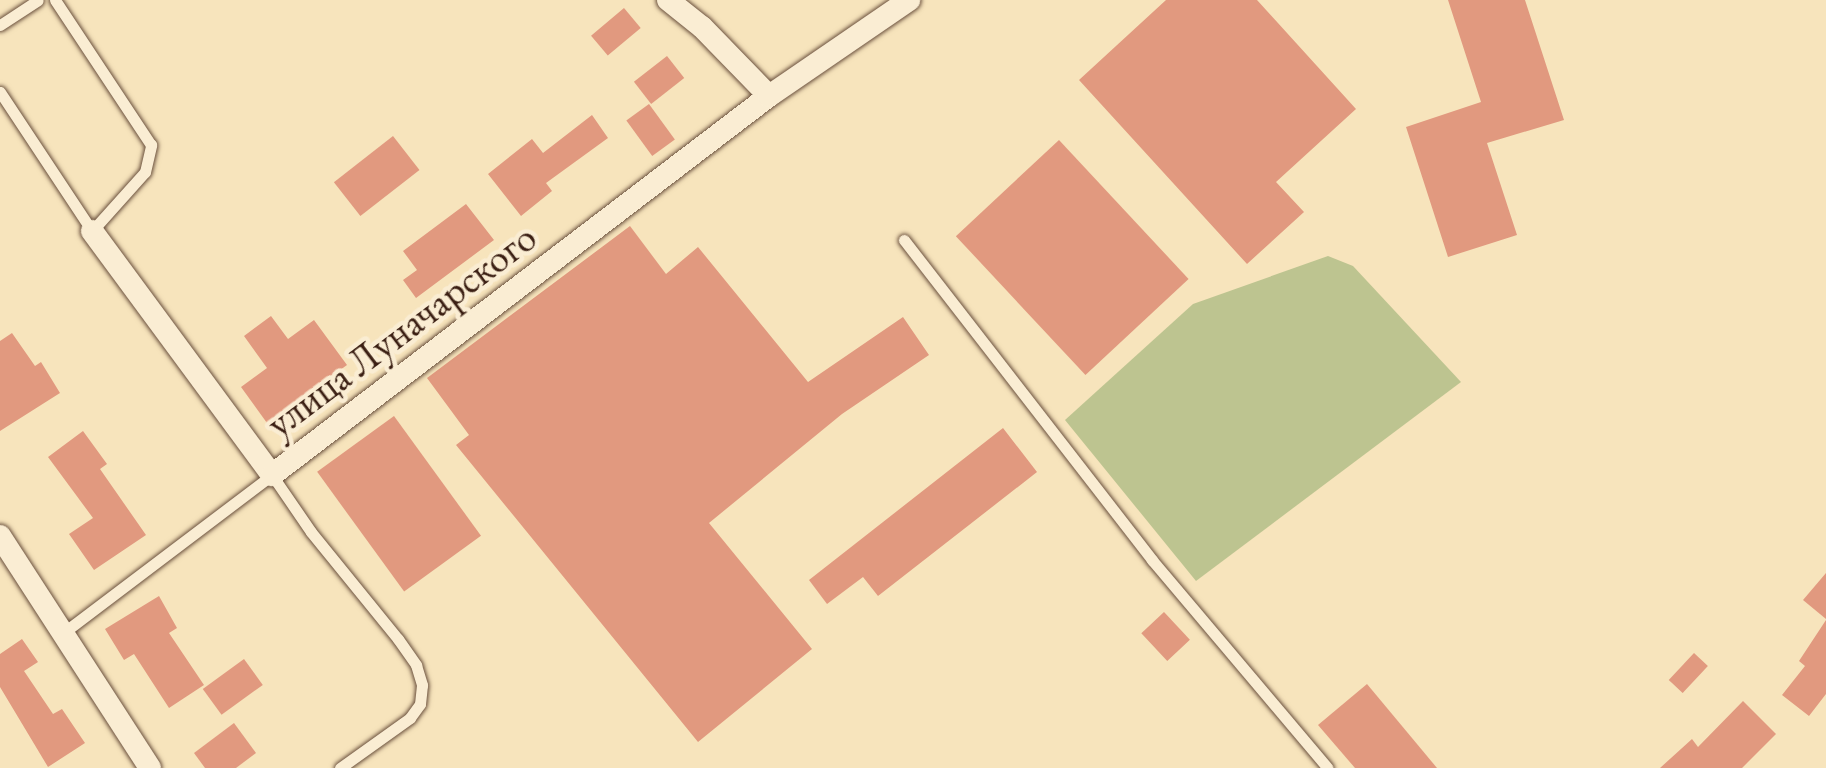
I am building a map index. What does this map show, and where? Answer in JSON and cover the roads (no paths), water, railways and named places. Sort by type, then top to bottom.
[{"type":"street","points":[[668,0],[702,27],[769,96]]},
{"type":"street","name":"улица Луначарского","points":[[92,231],[272,475],[769,96],[909,0]]},
{"type":"street","points":[[0,536],[150,768]]},
{"type":"lane","points":[[0,25],[38,0]]},
{"type":"lane","points":[[0,92],[92,231],[146,172],[151,145],[55,0]]},
{"type":"lane","points":[[904,240],[1152,560],[1328,768]]},
{"type":"lane","points":[[63,632],[272,475],[310,532],[398,639],[416,665],[422,685],[420,704],[410,718],[340,768]]}]
